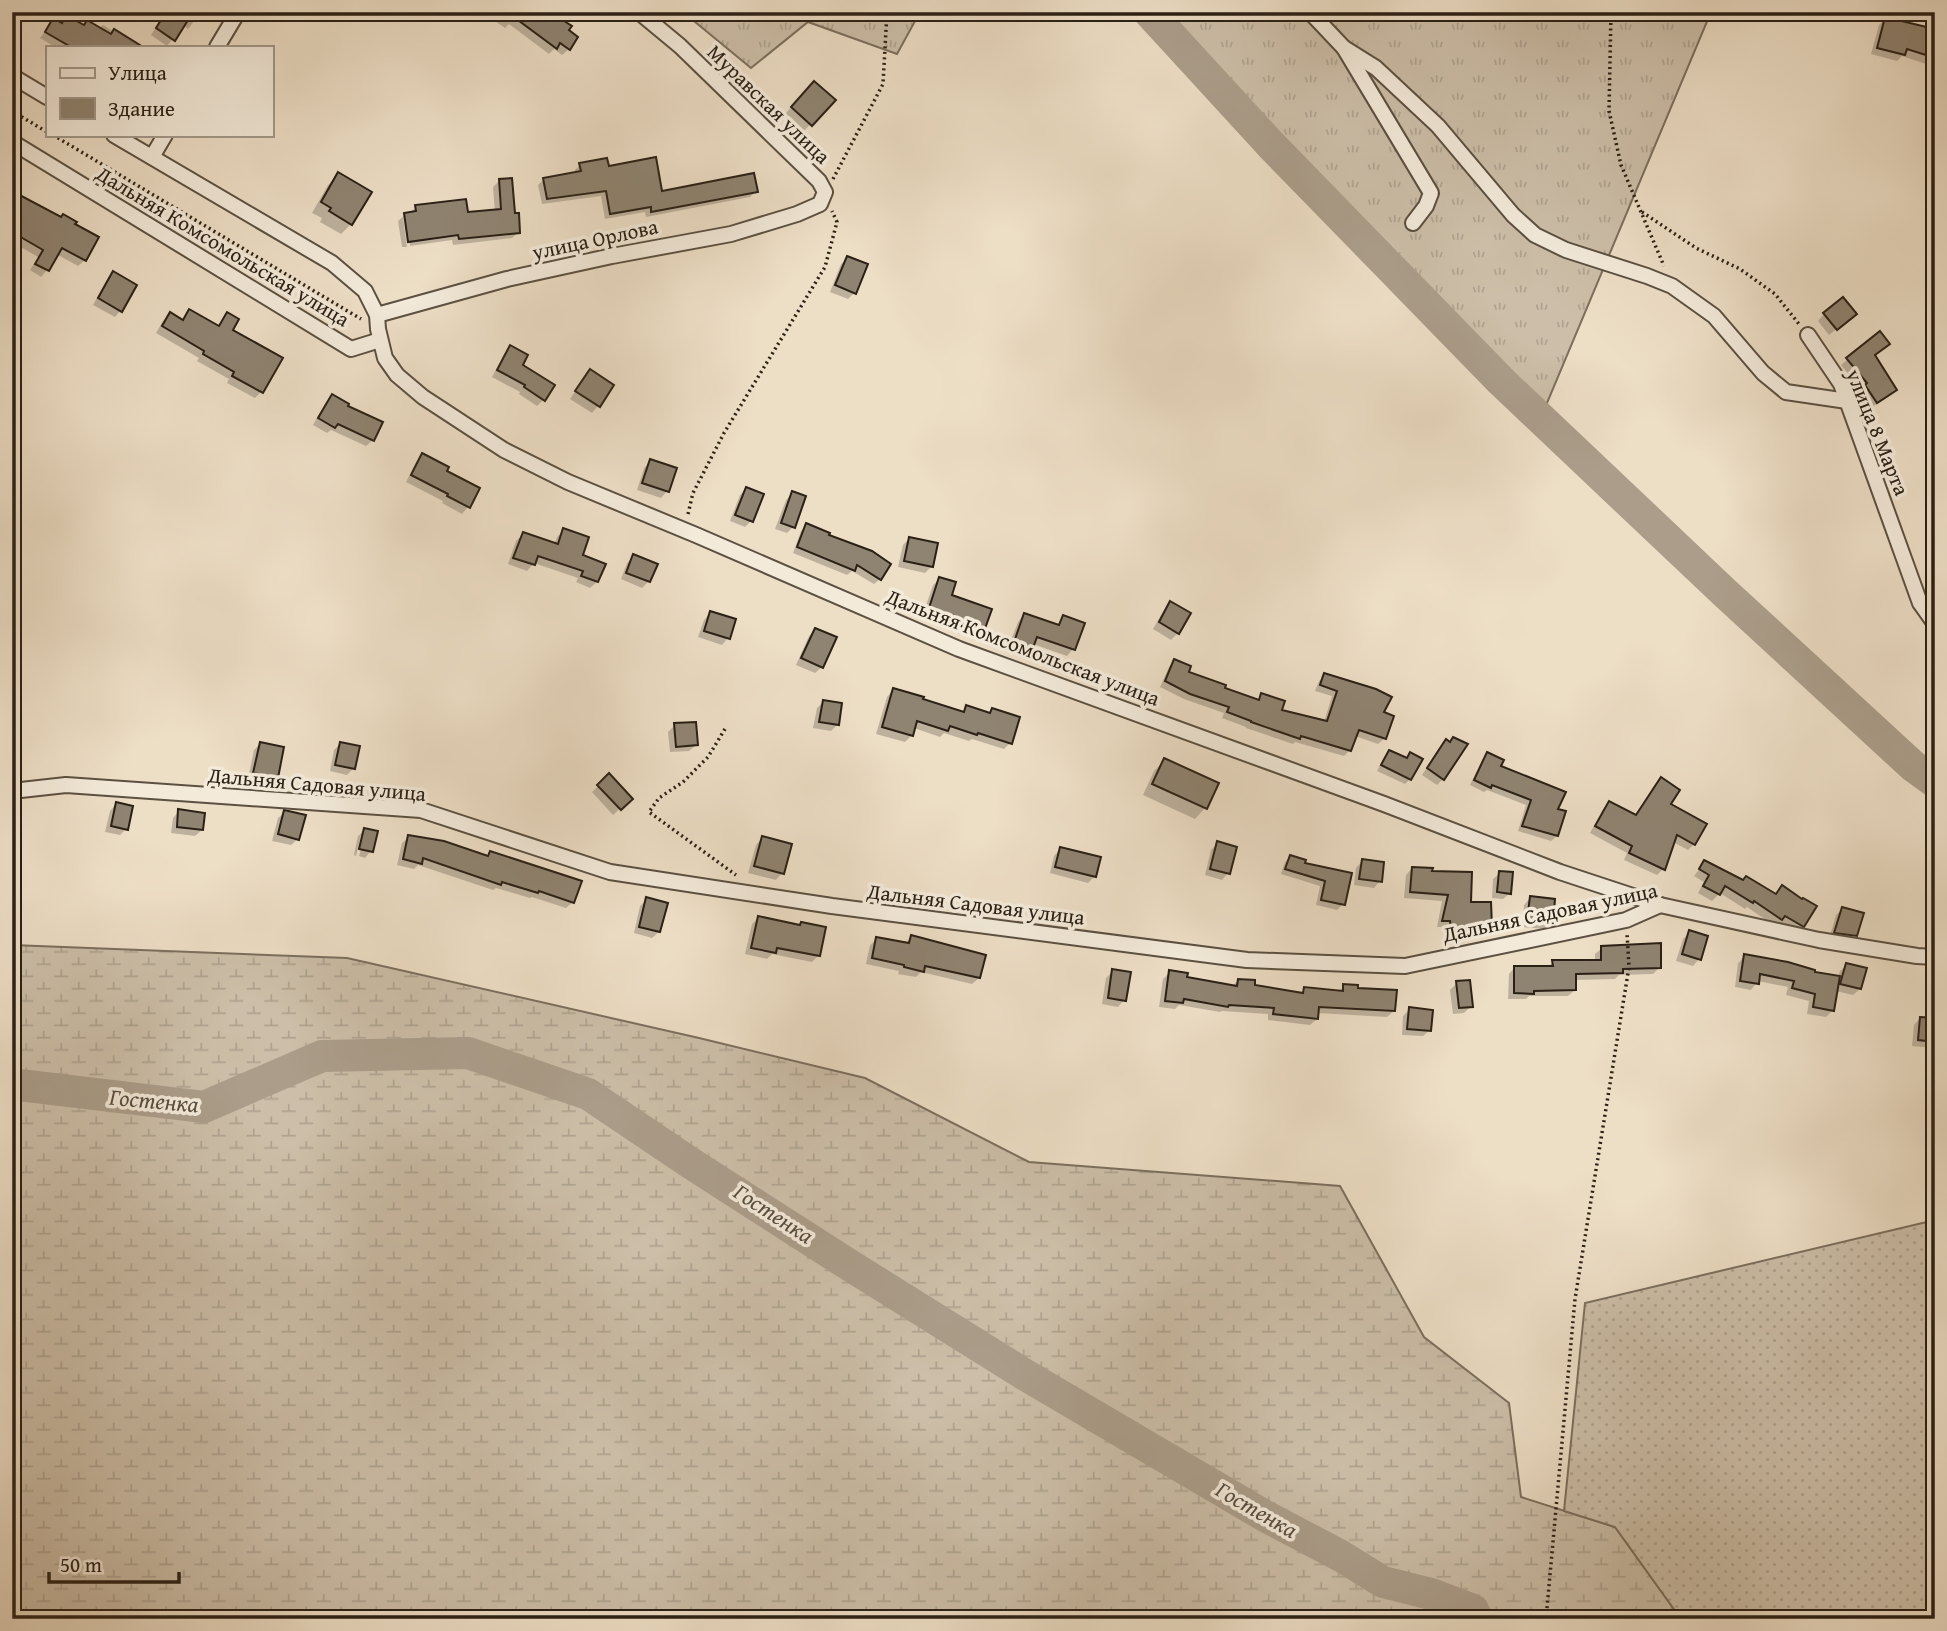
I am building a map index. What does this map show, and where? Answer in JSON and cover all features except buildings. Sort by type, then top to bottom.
[{"type":"street","points":[[218,46],[238,12]]},
{"type":"street","name":"Муравская улица","points":[[639,12],[680,46],[818,181],[822,198]]},
{"type":"street","points":[[1310,12],[1344,48],[1431,193],[1426,206],[1413,223]]},
{"type":"street","points":[[1344,48],[1376,68],[1438,126],[1513,215],[1535,235],[1566,250],[1672,286],[1714,316],[1763,373],[1786,392],[1847,401]]},
{"type":"street","points":[[12,76],[46,96]]},
{"type":"street","points":[[116,136],[332,263],[365,291],[378,328]]},
{"type":"street","points":[[152,157],[164,136]]},
{"type":"street","name":"Дальняя Комсомольская улица","points":[[12,142],[351,349],[378,328],[385,358],[397,375],[423,397],[504,450],[568,482],[959,649],[1384,804],[1560,872],[1660,905]]},
{"type":"street","name":"улица Орлова","points":[[378,328],[507,279],[731,234],[797,214],[822,198]]},
{"type":"street","name":"улица 8 Марта","points":[[1808,335],[1841,384],[1920,603],[1935,624]]},
{"type":"street","name":"Дальняя Садовая улица","points":[[12,791],[66,785],[421,810],[610,872],[765,896],[1247,960],[1405,966],[1626,920],[1660,905],[1819,940],[1935,957]]},
{"type":"path","points":[[684,530],[693,493],[724,433],[825,267],[837,222],[822,198],[883,84],[887,12]]},
{"type":"path","points":[[1611,12],[1609,111],[1621,165],[1672,286]]},
{"type":"path","points":[[12,111],[46,131]]},
{"type":"path","points":[[55,136],[378,328]]},
{"type":"path","points":[[1641,211],[1696,248],[1740,269],[1775,294],[1808,335]]},
{"type":"path","points":[[725,729],[708,757],[683,782],[659,798],[649,812],[765,896]]},
{"type":"path","points":[[1546,1619],[1576,1299],[1629,967],[1626,920]]},
{"type":"green space","points":[[683,12],[920,12],[897,54],[808,22],[751,68]]},
{"type":"green space","points":[[1149,12],[1711,12],[1542,415]]},
{"type":"green space","points":[[12,945],[347,958],[865,1078],[1029,1162],[1340,1186],[1424,1337],[1509,1403],[1521,1497],[1615,1527],[1681,1619],[12,1619]]},
{"type":"green space","points":[[1935,1220],[1935,1619],[1681,1619],[1615,1527],[1564,1511],[1585,1303]]},
{"type":"waterway","points":[[1149,12],[1271,145],[1502,382],[1725,593],[1913,766],[1935,782]]},
{"type":"waterway","name":"Гостенка","points":[[12,1089],[19,1085],[204,1107],[322,1056],[468,1053],[588,1094],[689,1162],[1022,1373],[1383,1582],[1431,1594],[1473,1610],[1477,1619]]}]
